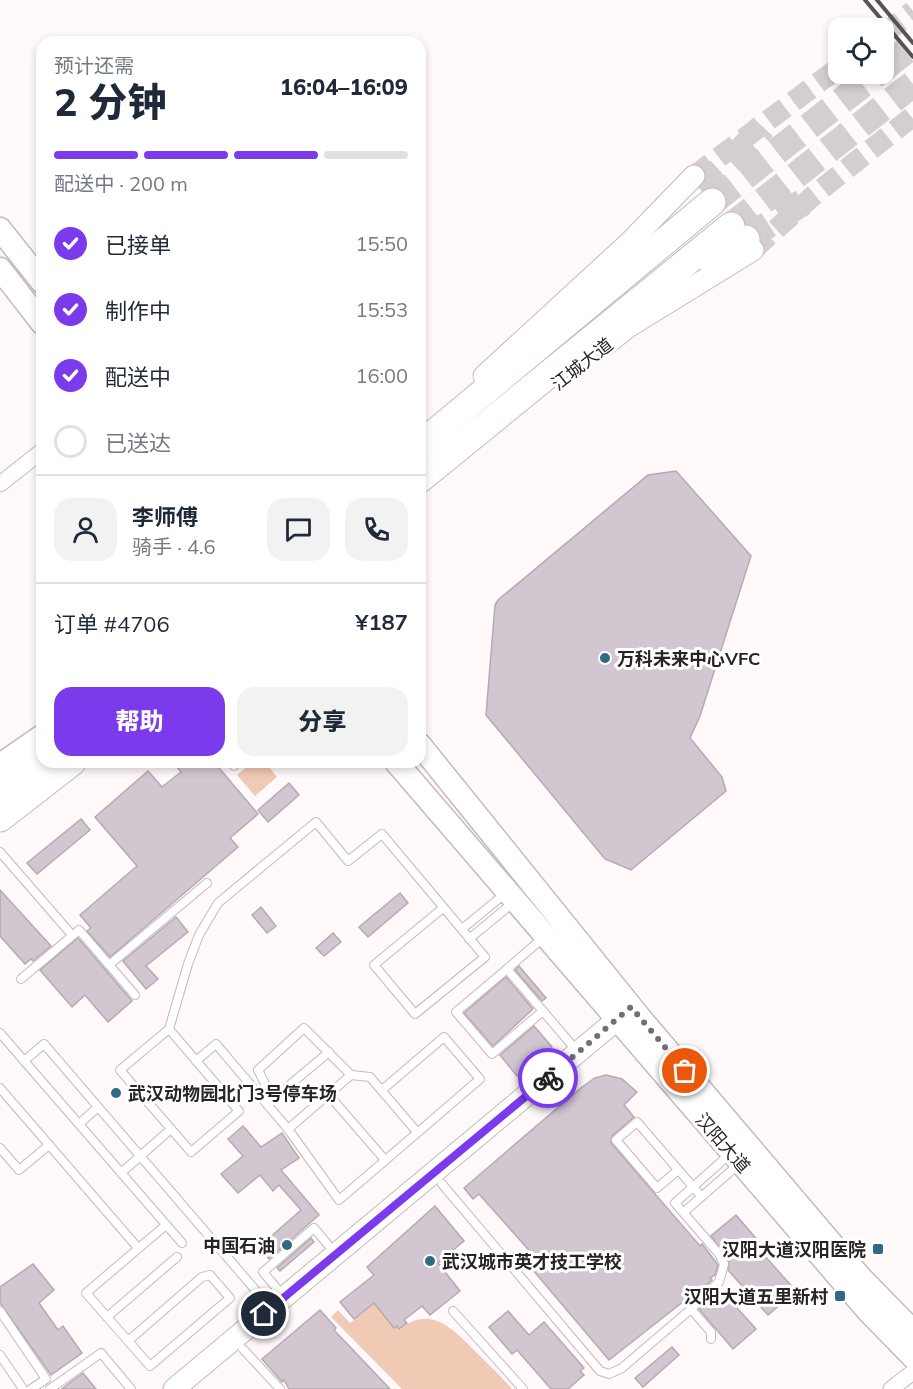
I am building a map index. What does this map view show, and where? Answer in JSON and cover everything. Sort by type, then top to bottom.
[{"type":"highway","points":[[426,440],[640,261],[654,237],[702,189]]},
{"type":"highway","name":"江城大道","points":[[426,475],[666,281],[744,238]]},
{"type":"highway","points":[[2,815],[36,767]]},
{"type":"highway","points":[[2,815],[64,768]]},
{"type":"main road","points":[[0,229],[36,274]]},
{"type":"main road","points":[[0,269],[36,316]]},
{"type":"main road","points":[[0,765],[36,740]]},
{"type":"main road","name":"汉阳大道","points":[[426,753],[736,1158],[869,1312],[913,1357]]},
{"type":"main road","points":[[2,815],[77,768]]},
{"type":"main road","name":"汉阳大道","points":[[401,768],[545,936],[629,1019],[861,1278],[913,1331]]},
{"type":"street","points":[[426,429],[629,243],[702,189]]},
{"type":"street","name":"江城大道","points":[[426,486],[744,238]]},
{"type":"street","points":[[0,484],[36,457]]},
{"type":"street","points":[[174,1389],[579,1053],[629,1019]]},
{"type":"street","points":[[196,1389],[442,1184],[629,1019]]},
{"type":"street","points":[[891,1389],[913,1372]]},
{"type":"lane","points":[[168,1029],[239,1111],[191,1152],[120,1070],[168,1029],[199,935],[218,903],[316,822],[348,861],[382,834],[484,957],[415,1014],[374,965],[443,908]]},
{"type":"lane","points":[[0,852],[72,935]]},
{"type":"lane","points":[[110,965],[207,883]]},
{"type":"lane","points":[[462,929],[511,896]]},
{"type":"lane","points":[[469,939],[511,896]]},
{"type":"lane","points":[[21,979],[79,930],[135,995]]},
{"type":"lane","points":[[543,1011],[492,1054],[456,1012],[545,936]]},
{"type":"lane","points":[[507,969],[579,1053]]},
{"type":"lane","points":[[276,1097],[265,1084],[258,1070],[304,1028],[351,1075],[370,1077],[417,1132]]},
{"type":"lane","points":[[0,1032],[182,1243]]},
{"type":"lane","points":[[196,1061],[216,1044],[288,1129],[339,1200],[480,1078],[444,1037],[382,1090]]},
{"type":"lane","points":[[24,1061],[44,1044],[140,1156],[278,1302]]},
{"type":"lane","points":[[267,1104],[328,1052]]},
{"type":"lane","points":[[288,1129],[351,1075]]},
{"type":"lane","points":[[0,1088],[138,1248]]},
{"type":"lane","points":[[328,1094],[385,1160]]},
{"type":"lane","points":[[79,1124],[98,1107]]},
{"type":"lane","points":[[678,1170],[657,1188],[616,1140],[637,1122],[701,1196]]},
{"type":"lane","points":[[121,1173],[171,1130]]},
{"type":"lane","points":[[0,1148],[19,1170],[49,1145]]},
{"type":"lane","points":[[442,1184],[591,1362],[605,1373],[613,1373],[622,1368],[691,1309],[719,1282],[724,1264],[719,1254],[675,1203],[693,1187],[736,1158]]},
{"type":"lane","points":[[684,1212],[736,1158]]},
{"type":"lane","points":[[128,1341],[202,1277],[210,1275],[230,1298],[150,1366],[128,1341],[86,1293],[166,1225]]},
{"type":"lane","points":[[278,1302],[263,1272],[314,1228],[336,1254]]},
{"type":"lane","points":[[107,1317],[177,1257]]},
{"type":"lane","points":[[691,1309],[711,1332],[711,1339]]},
{"type":"lane","points":[[0,1311],[46,1379],[31,1389]]},
{"type":"lane","points":[[453,1311],[523,1389]]},
{"type":"lane","points":[[243,1349],[280,1389]]},
{"type":"lane","points":[[50,1389],[101,1353],[131,1389]]},
{"type":"lane","points":[[0,1354],[23,1389]]},
{"type":"shaded area","points":[[246,768],[270,768],[277,777],[255,796],[237,775]]},
{"type":"shaded area","points":[[374,1303],[394,1328],[397,1326],[400,1329],[423,1319],[443,1324],[461,1338],[512,1389],[402,1389],[331,1317],[338,1310],[350,1323]]},
{"type":"building","name":"万科未来中心VFC","points":[[676,471],[751,556],[700,716],[690,738],[722,777],[726,791],[631,870],[605,859],[486,715],[495,605],[498,600],[648,475]]},
{"type":"building","points":[[178,768],[219,768],[258,814],[230,838],[238,847],[110,957],[87,931],[91,928],[80,915],[137,866],[95,817],[148,771],[162,787],[181,772]]},
{"type":"building","points":[[289,783],[299,795],[268,822],[258,810]]},
{"type":"building","points":[[81,819],[90,830],[37,874],[27,863]]},
{"type":"building","points":[[0,890],[51,946],[33,961],[31,959],[25,964],[0,936]]},
{"type":"building","points":[[400,893],[408,903],[368,937],[359,927]]},
{"type":"building","points":[[261,907],[276,926],[267,933],[252,915]]},
{"type":"building","points":[[176,917],[188,932],[146,966],[158,979],[146,989],[123,961]]},
{"type":"building","points":[[333,933],[341,942],[324,956],[316,948]]},
{"type":"building","points":[[78,938],[132,1001],[108,1022],[85,995],[72,1007],[40,970]]},
{"type":"building","points":[[519,966],[546,998],[542,1001],[515,970]]},
{"type":"building","points":[[506,977],[533,1009],[493,1046],[464,1013]]},
{"type":"building","points":[[534,1026],[552,1047],[517,1076],[500,1055]]},
{"type":"building","points":[[606,1075],[622,1079],[637,1092],[624,1105],[634,1117],[612,1136],[611,1143],[700,1246],[702,1244],[718,1265],[715,1275],[710,1278],[712,1280],[691,1301],[688,1298],[609,1360],[527,1263],[535,1257],[479,1194],[473,1199],[464,1188],[582,1087],[595,1078]]},
{"type":"building","points":[[243,1126],[261,1147],[282,1133],[299,1158],[281,1170],[319,1215],[269,1259],[259,1247],[301,1210],[279,1185],[273,1191],[260,1175],[238,1193],[221,1174],[243,1156],[228,1139]]},
{"type":"building","points":[[435,1206],[464,1241],[438,1263],[460,1291],[430,1315],[422,1306],[404,1320],[407,1323],[399,1329],[397,1326],[394,1328],[374,1303],[354,1319],[340,1302],[374,1275],[367,1267]]},
{"type":"building","points":[[736,1215],[759,1242],[755,1245],[796,1291],[768,1315],[728,1270],[729,1261],[711,1236]]},
{"type":"building","points":[[311,1238],[314,1242],[280,1271],[277,1268]]},
{"type":"building","points":[[33,1264],[54,1290],[39,1303],[58,1330],[63,1326],[82,1353],[51,1375],[0,1303],[0,1287]]},
{"type":"building","points":[[720,1289],[756,1329],[733,1349],[699,1309]]},
{"type":"building","points":[[320,1310],[336,1328],[334,1330],[390,1389],[289,1389],[284,1380],[282,1382],[262,1359]]},
{"type":"building","points":[[508,1311],[529,1335],[544,1322],[584,1368],[580,1371],[584,1375],[568,1389],[551,1389],[517,1350],[512,1354],[489,1327]]},
{"type":"building","points":[[672,1347],[679,1355],[643,1387],[635,1378]]},
{"type":"building","points":[[83,1373],[96,1389],[62,1389],[72,1381]]},
{"type":"tunnel","points":[[894,26],[913,11]]},
{"type":"tunnel","points":[[894,60],[913,45]]},
{"type":"tunnel","points":[[694,176],[828,76]]},
{"type":"tunnel","points":[[712,202],[863,84]]},
{"type":"tunnel","points":[[731,226],[913,84]]},
{"type":"tunnel","points":[[753,250],[814,195],[913,116]]},
{"type":"tunnel","points":[[700,189],[763,127]]},
{"type":"tunnel","points":[[746,239],[814,195]]},
{"type":"railway","points":[[865,0],[913,57]]},
{"type":"railway","points":[[877,0],[913,43]]},
{"type":"way so far","points":[[548,1078],[631,1007],[685,1071]]},
{"type":"place","name":"万科未来中心VFC","points":[[605,658]]},
{"type":"place","name":"武汉动物园北门3号停车场","points":[[116,1093]]},
{"type":"place","name":"中国石油","points":[[287,1245]]},
{"type":"place","name":"汉阳大道汉阳医院","points":[[878,1249]]},
{"type":"place","name":"武汉城市英才技工学校","points":[[430,1261]]},
{"type":"place","name":"汉阳大道五里新村","points":[[840,1296]]},
{"type":"route","points":[[264,1314],[548,1078]]}]
